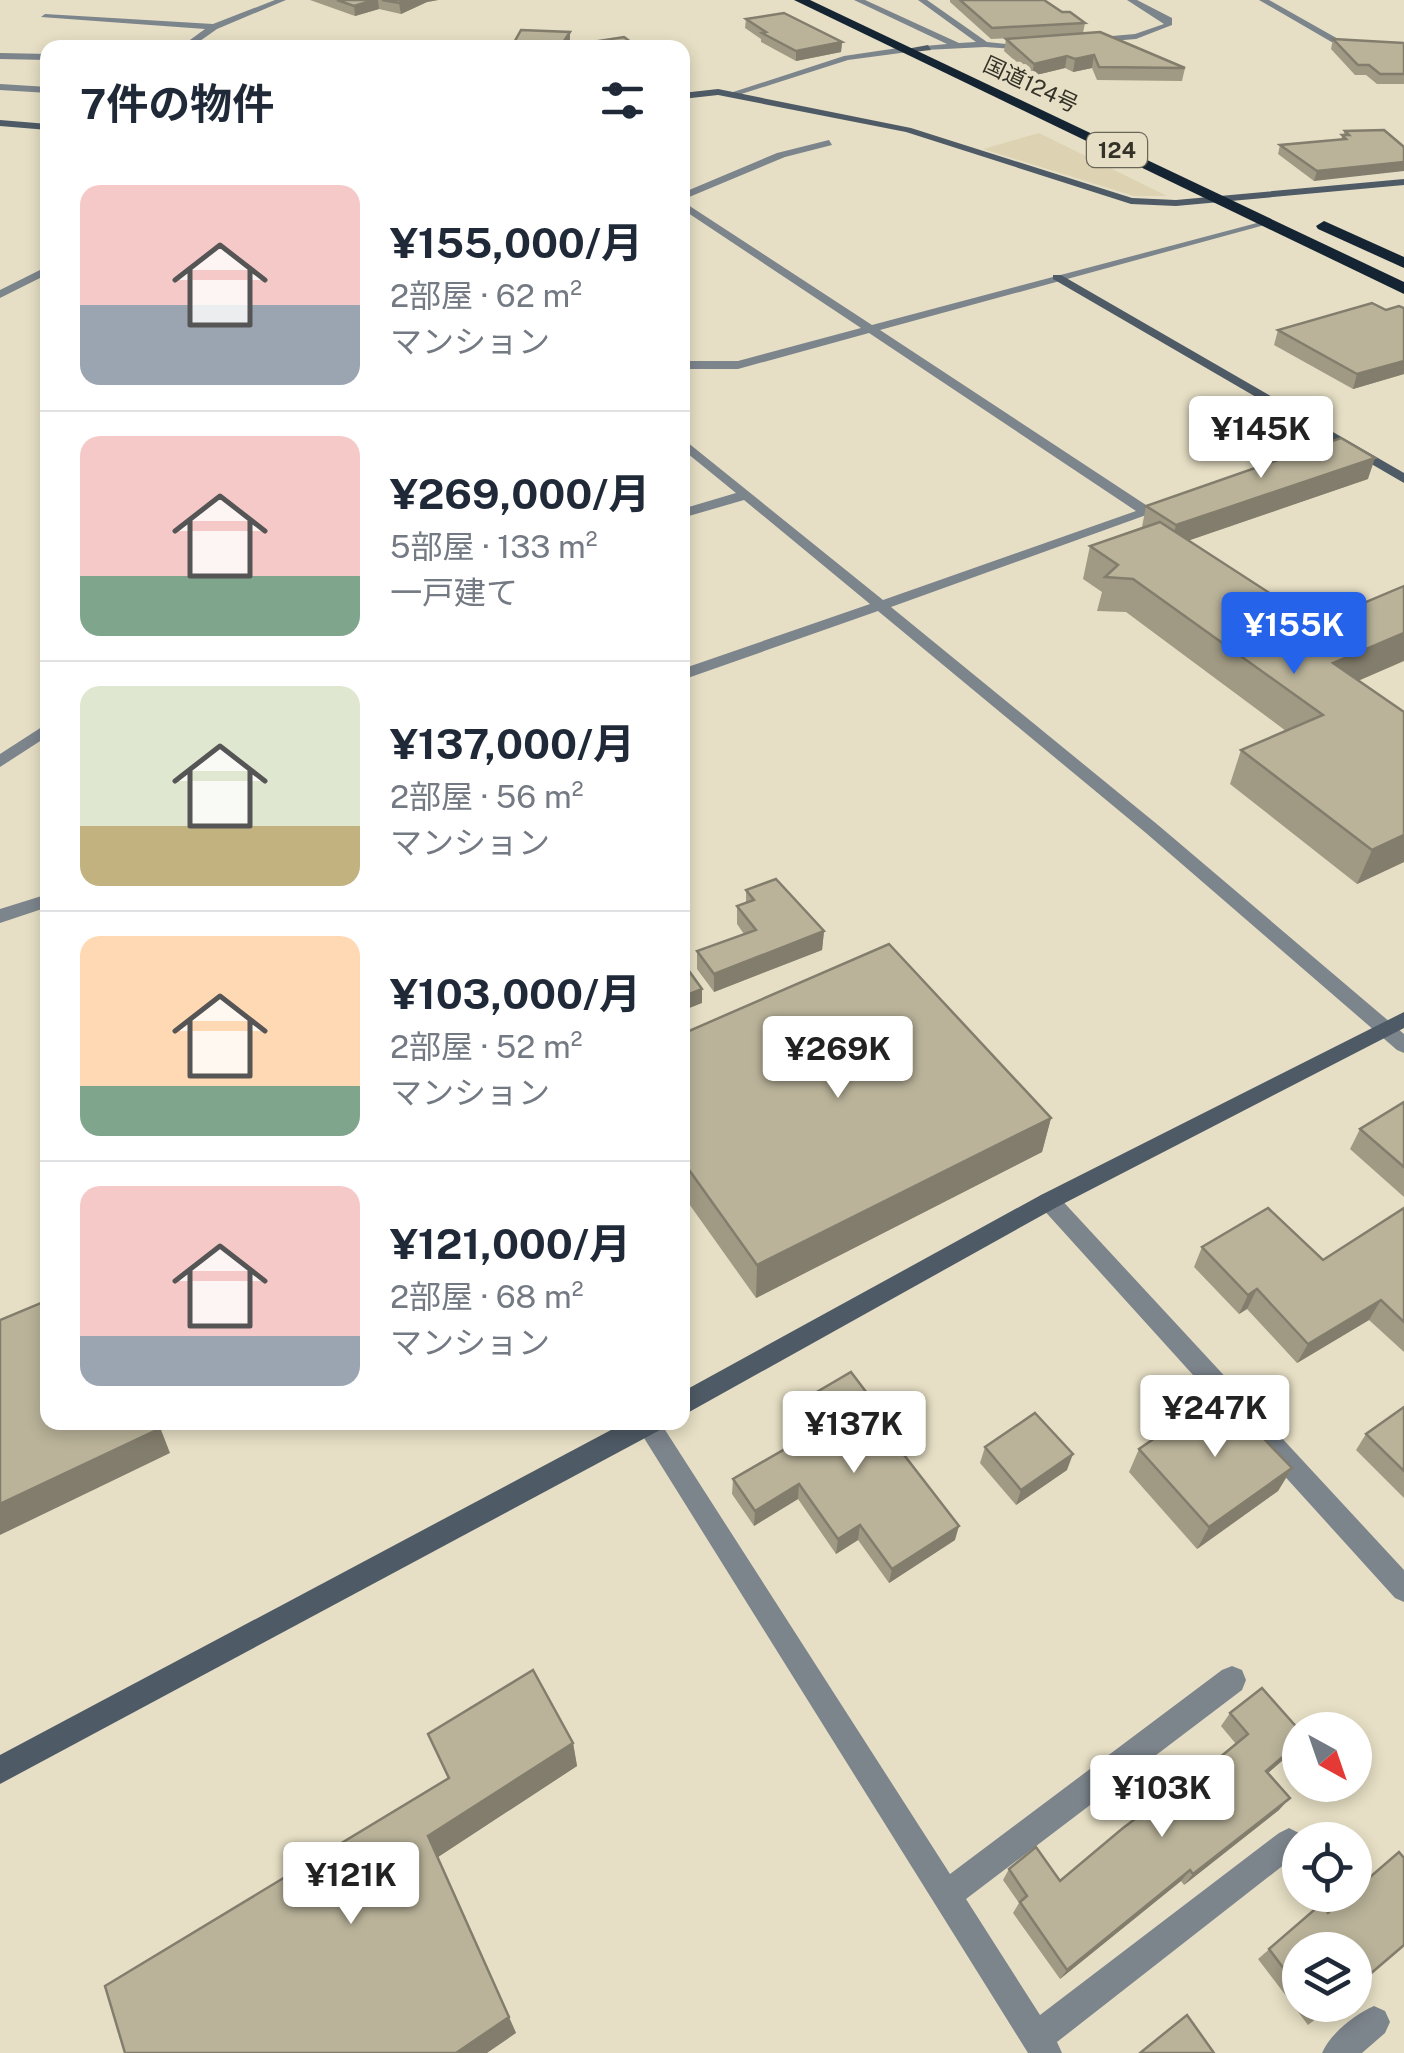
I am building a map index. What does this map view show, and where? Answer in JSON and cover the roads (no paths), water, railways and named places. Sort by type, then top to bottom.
[{"type":"highway","name":"国道124号","points":[[800,0],[1404,289]]},
{"type":"highway","name":"国道124号","points":[[824,0],[1102,126]]},
{"type":"highway","name":"124","points":[[1136,142],[1153,149]]},
{"type":"highway","points":[[1222,180],[1404,263]]},
{"type":"street","points":[[195,40],[214,27],[282,0]]},
{"type":"street","points":[[858,0],[958,46]]},
{"type":"street","points":[[922,0],[985,44]]},
{"type":"street","points":[[1082,41],[1136,36],[1168,25],[1169,20],[1159,12],[1131,0]]},
{"type":"street","points":[[1263,0],[1338,42],[1404,46]]},
{"type":"street","points":[[45,17],[214,27]]},
{"type":"street","points":[[732,94],[831,62],[905,50],[985,44],[1002,48],[1046,45]]},
{"type":"street","points":[[0,56],[40,57]]},
{"type":"street","points":[[0,87],[40,90]]},
{"type":"street","points":[[690,96],[732,94],[908,130],[1132,200],[1176,203],[1404,182]]},
{"type":"street","points":[[0,122],[40,126]]},
{"type":"street","points":[[690,196],[781,155],[829,143]]},
{"type":"street","points":[[690,205],[1147,512]]},
{"type":"street","points":[[690,365],[738,365],[1268,221]]},
{"type":"street","points":[[0,295],[40,273]]},
{"type":"street","points":[[1057,277],[1404,479]]},
{"type":"street","points":[[690,356],[702,364]]},
{"type":"street","points":[[1322,450],[1340,444]]},
{"type":"street","points":[[690,449],[877,606],[1395,1024],[1404,1045]]},
{"type":"street","points":[[690,512],[746,495]]},
{"type":"street","points":[[690,672],[1182,500]]},
{"type":"street","points":[[0,762],[40,734]]},
{"type":"street","points":[[0,916],[40,903]]},
{"type":"street","points":[[690,1401],[1050,1201],[1395,1024]]},
{"type":"street","points":[[1050,1201],[1404,1589]]},
{"type":"street","points":[[0,1770],[635,1430]]},
{"type":"street","points":[[652,1430],[1041,2046],[1282,1849]]},
{"type":"street","points":[[946,1896],[1232,1680]]},
{"type":"street","points":[[1338,2053],[1374,2022]]}]
